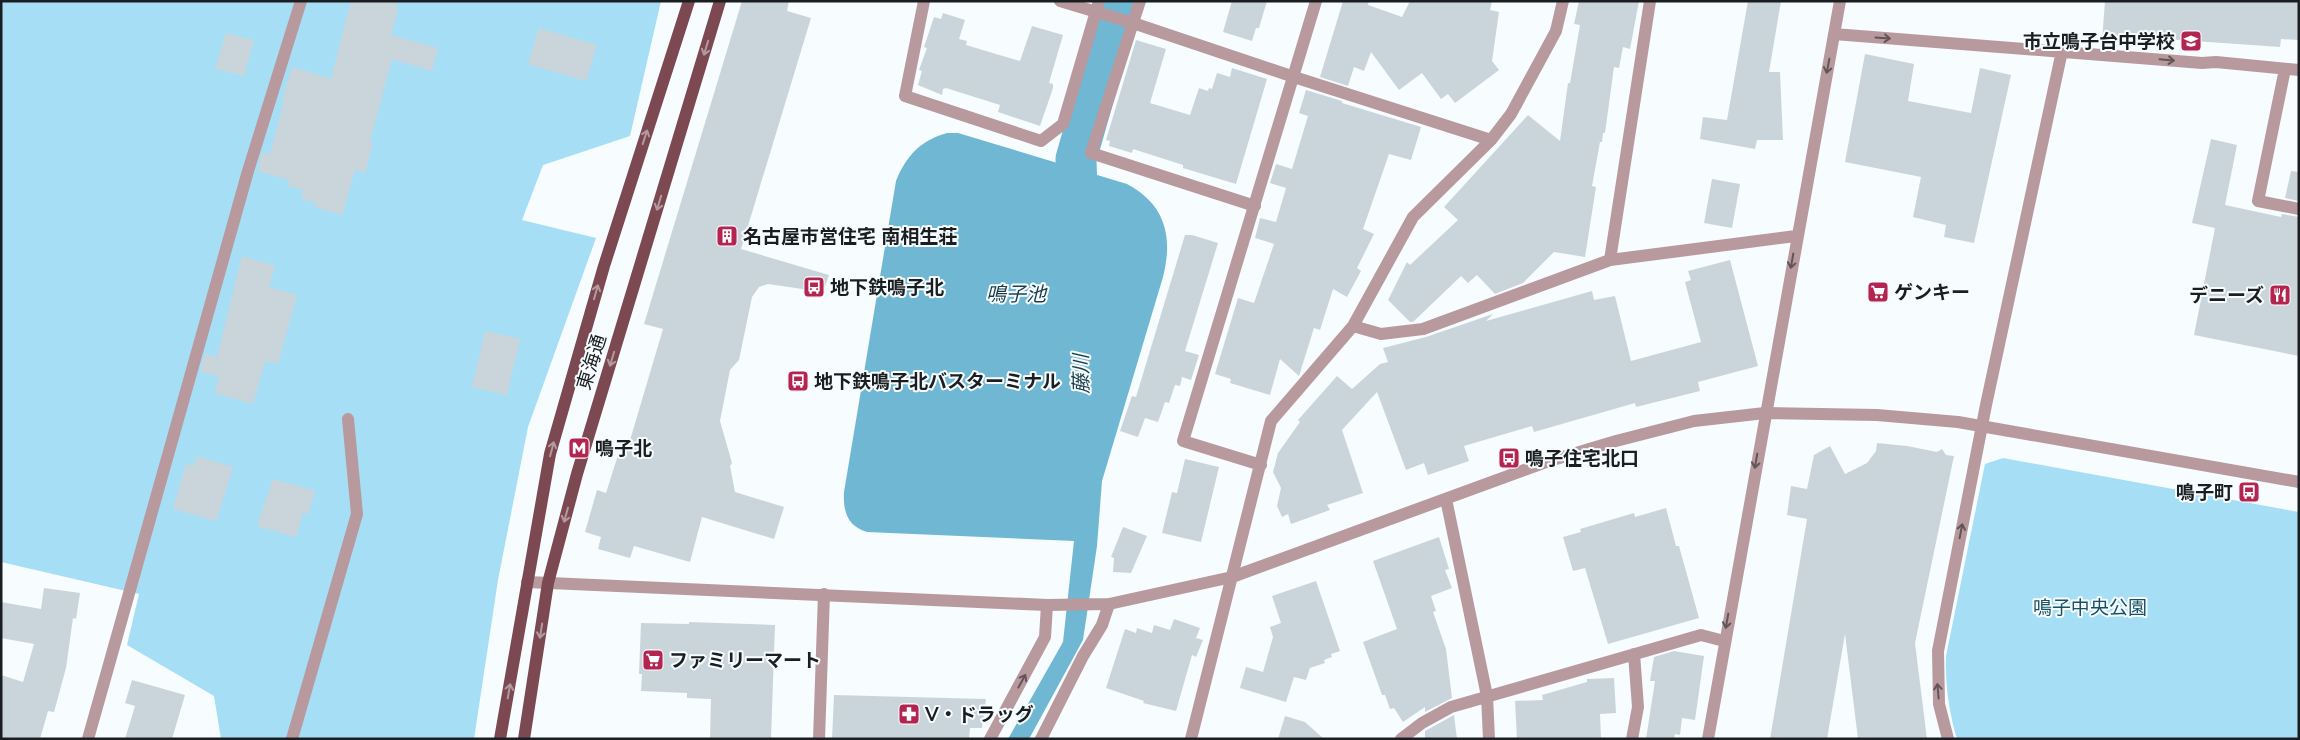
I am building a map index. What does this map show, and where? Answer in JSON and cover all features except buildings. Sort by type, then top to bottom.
[{"type":"main road","name":"東海通","points":[[500,739],[553,445],[604,266],[689,1]]},
{"type":"main road","name":"東海通","points":[[524,739],[548,583],[577,474],[720,1]]},
{"type":"street","points":[[88,739],[248,170],[301,1]]},
{"type":"street","points":[[924,1],[905,96],[1041,141],[1063,124],[1100,9]]},
{"type":"street","points":[[1060,1],[1100,9],[1128,21],[1294,77],[1491,140]]},
{"type":"street","points":[[1140,1],[1128,21],[1091,153],[1255,206]]},
{"type":"street","points":[[1261,465],[1183,441],[1316,1]]},
{"type":"street","points":[[1191,739],[1271,421],[1352,326],[1413,217],[1491,140],[1511,114],[1556,32],[1562,1]]},
{"type":"street","points":[[1610,260],[1650,1]]},
{"type":"street","points":[[1708,739],[1796,236],[1840,1]]},
{"type":"street","points":[[1834,34],[2299,70]]},
{"type":"street","points":[[1948,739],[1939,704],[1938,651],[1982,426],[2062,51]]},
{"type":"street","points":[[2285,69],[2258,200],[2299,209]]},
{"type":"street","points":[[1352,326],[1381,334],[1423,330],[1610,260],[1796,236]]},
{"type":"street","points":[[527,582],[1047,605],[1109,604],[1232,577],[1546,462],[1616,441],[1694,421],[1765,413],[1877,415],[1982,426],[2299,482]]},
{"type":"street","points":[[292,739],[357,514],[348,419]]},
{"type":"street","points":[[1446,499],[1487,696],[1489,739]]},
{"type":"street","points":[[819,739],[824,594]]},
{"type":"street","points":[[1041,739],[1083,656],[1102,625],[1109,604]]},
{"type":"street","points":[[990,739],[1045,637],[1047,605]]},
{"type":"street","points":[[1402,739],[1422,723],[1451,707],[1487,696],[1701,634],[1724,641]]},
{"type":"street","points":[[1632,739],[1638,707],[1634,654]]},
{"type":"green space","points":[[1,1],[661,1],[630,136],[543,165],[522,220],[596,238],[528,427],[498,580],[474,739],[221,739],[214,696],[127,645],[139,594],[1,562]]},
{"type":"green space","name":"鳴子中央公園","points":[[2003,458],[2299,512],[2299,739],[1957,739],[1948,698],[1946,656],[1985,464]]},
{"type":"water","name":"鳴子池","points":[[947,133],[958,133],[1127,184],[1140,192],[1158,212],[1166,236],[1167,249],[1163,277],[1102,481],[1097,546],[1083,640],[1029,739],[1008,739],[1063,642],[1074,541],[867,532],[851,522],[844,505],[844,492],[896,181],[905,164],[916,150],[929,140]]},
{"type":"waterway","name":"藤川","points":[[1078,225],[1076,159],[1121,1]]},
{"type":"place","name":"市立鳴子台中学校","points":[[2191,41]]},
{"type":"place","name":"名古屋市営住宅 南相生荘","points":[[727,236]]},
{"type":"place","name":"地下鉄鳴子北","points":[[814,287]]},
{"type":"place","name":"ゲンキー","points":[[1878,292]]},
{"type":"place","name":"デニーズ","points":[[2280,295]]},
{"type":"place","name":"地下鉄鳴子北バスターミナル","points":[[798,381]]},
{"type":"place","name":"鳴子北","points":[[579,448]]},
{"type":"place","name":"鳴子住宅北口","points":[[1509,458]]},
{"type":"place","name":"鳴子町","points":[[2249,492]]},
{"type":"place","name":"ファミリーマート","points":[[653,660]]},
{"type":"place","name":"V・ドラッグ","points":[[909,714]]}]
